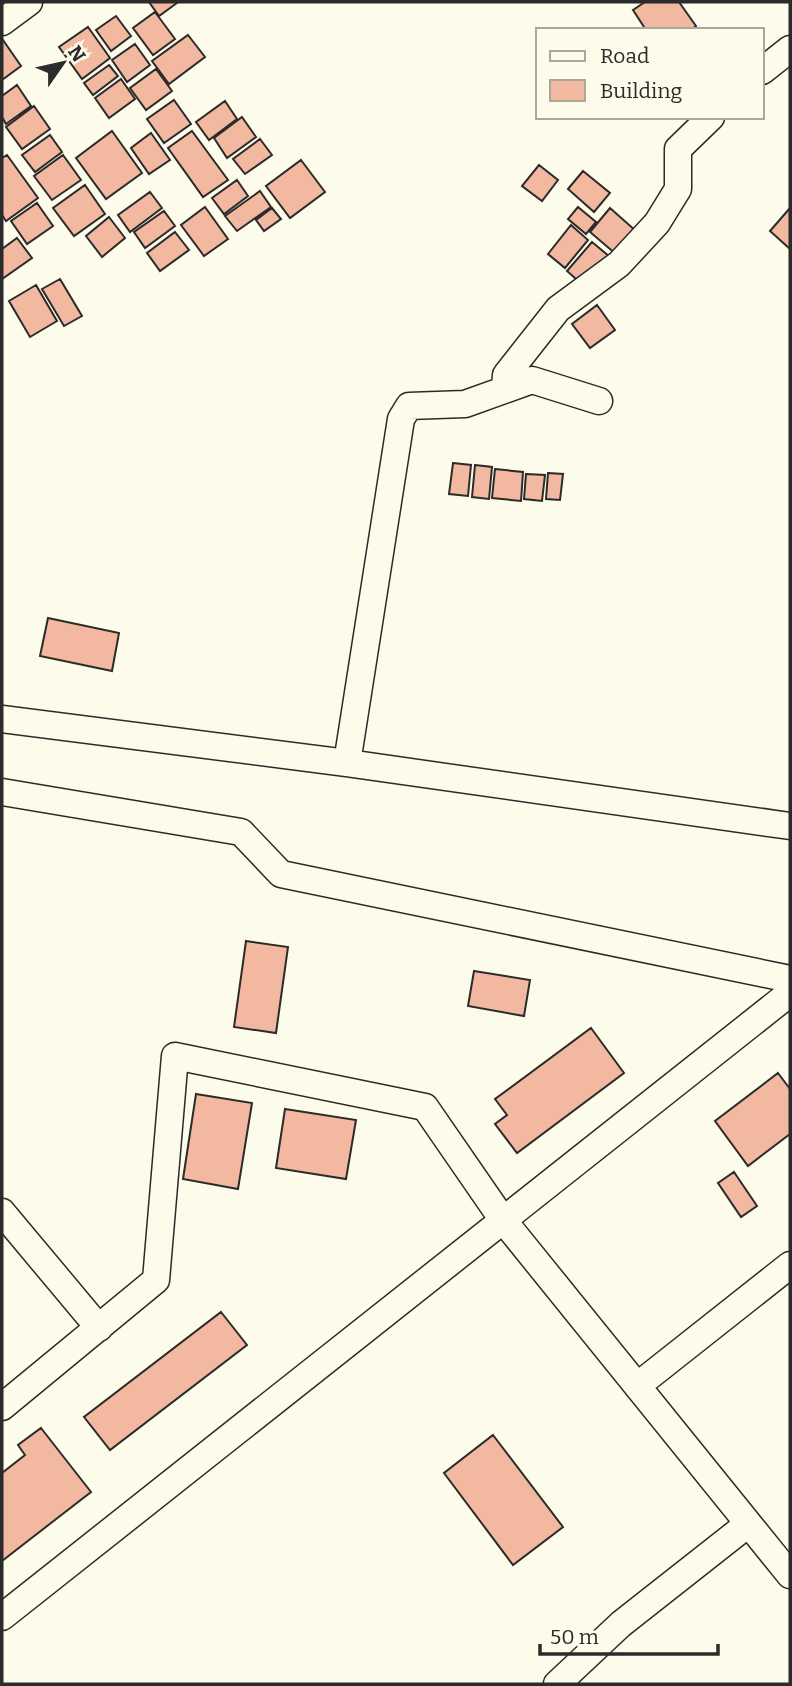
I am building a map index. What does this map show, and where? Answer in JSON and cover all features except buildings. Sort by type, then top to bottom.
[{"type":"street","points":[[2,22],[29,2]]},
{"type":"street","points":[[764,69],[790,49]]},
{"type":"street","points":[[505,389],[506,375],[558,309],[619,264],[657,223],[678,189],[678,149],[709,119]]},
{"type":"street","points":[[347,763],[401,419],[409,406],[465,404],[532,380],[599,401]]},
{"type":"street","points":[[2,719],[347,763],[790,826]]},
{"type":"street","points":[[2,792],[242,832],[281,874],[790,979]]},
{"type":"street","points":[[2,1617],[790,993]]},
{"type":"street","points":[[2,1408],[156,1280],[175,1056],[425,1107],[503,1220],[790,1575]]},
{"type":"street","points":[[2,1212],[99,1328]]},
{"type":"street","points":[[637,1386],[790,1265]]},
{"type":"street","points":[[557,1684],[621,1624],[748,1524]]}]
